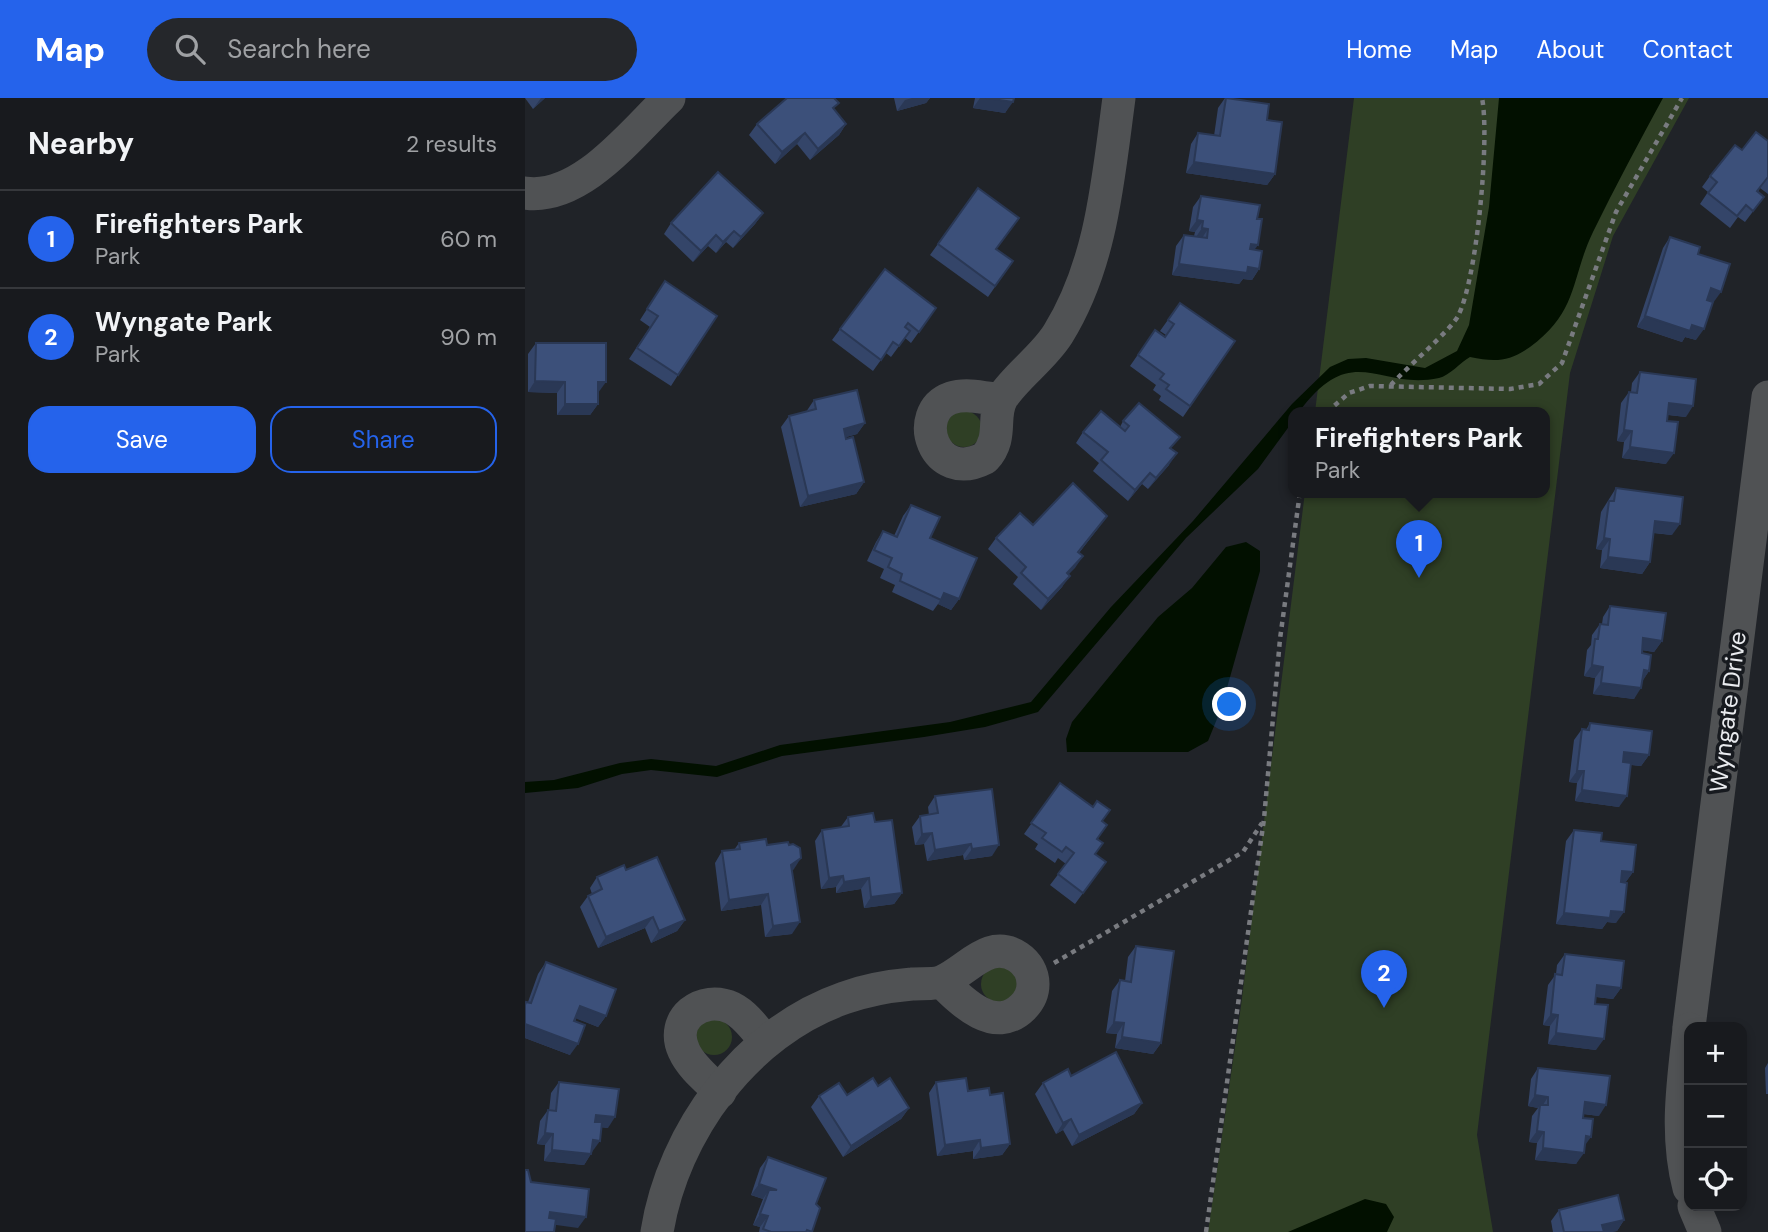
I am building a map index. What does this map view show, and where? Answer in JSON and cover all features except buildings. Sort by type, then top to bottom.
[{"type":"street","points":[[525,193],[548,194],[576,182],[594,169],[669,98]]},
{"type":"street","points":[[1001,400],[1057,335],[1084,281],[1100,223],[1119,98]]},
{"type":"street","name":"Wyngate Drive","points":[[1690,1022],[1768,397]]},
{"type":"street","points":[[657,1232],[668,1182],[695,1125],[742,1065],[766,1042],[808,1015],[842,998],[874,989],[942,982]]},
{"type":"street","points":[[720,1092],[688,1059],[683,1049],[679,1038],[689,1013],[698,1005],[724,1004],[748,1020],[766,1042]]},
{"type":"street","name":"Wyngate Drive","points":[[1684,1078],[1680,1118],[1684,1149]]},
{"type":"street","points":[[1696,1211],[1705,1232]]},
{"type":"path","points":[[1391,386],[1458,317],[1471,260],[1484,178],[1485,114],[1482,98]]},
{"type":"path","points":[[1333,407],[1349,393],[1370,386],[1510,389],[1539,384],[1562,363],[1616,212],[1682,98]]},
{"type":"path","points":[[1206,1232],[1264,819],[1280,639],[1299,498]]},
{"type":"path","points":[[1045,968],[1243,852],[1264,819]]},
{"type":"green space","points":[[1354,98],[1689,98],[1613,236],[1570,373],[1477,1135],[1493,1232],[1208,1232],[1241,1006],[1304,498],[1550,498],[1550,407],[1316,407]]},
{"type":"green space","points":[[964,411],[977,416],[982,429],[977,442],[964,447],[951,442],[946,429],[951,416]]},
{"type":"green space","points":[[999,966],[1011,972],[1017,984],[1011,996],[999,1002],[987,996],[981,984],[987,972]]},
{"type":"green space","points":[[714,1019],[727,1024],[732,1037],[727,1050],[714,1055],[701,1050],[696,1037],[701,1024]]},
{"type":"shaded area","points":[[1499,98],[1663,98],[1593,232],[1565,307],[1546,334],[1530,347],[1508,358],[1487,360],[1470,357],[1439,378],[1399,379],[1366,372],[1351,373],[1335,378],[1318,390],[1303,407],[1289,407],[1330,367],[1348,359],[1366,358],[1425,368],[1457,351],[1469,325],[1489,207]]},
{"type":"shaded area","points":[[1288,409],[1288,428],[1258,469],[1186,538],[1038,712],[985,727],[782,756],[717,777],[651,770],[622,774],[578,788],[525,793],[525,782],[554,780],[620,763],[651,759],[716,766],[780,745],[950,722],[1031,702],[1111,607],[1193,521]]},
{"type":"shaded area","points":[[1246,542],[1260,551],[1260,571],[1221,709],[1208,741],[1188,752],[1067,752],[1066,739],[1072,722],[1158,617],[1192,588],[1226,547]]},
{"type":"shaded area","points":[[1365,1199],[1386,1204],[1394,1217],[1387,1232],[1288,1232]]},
{"type":"place","name":"Firefighters Park","points":[[1419,578]]},
{"type":"place","name":"Wyngate Park","points":[[1384,1008]]}]
